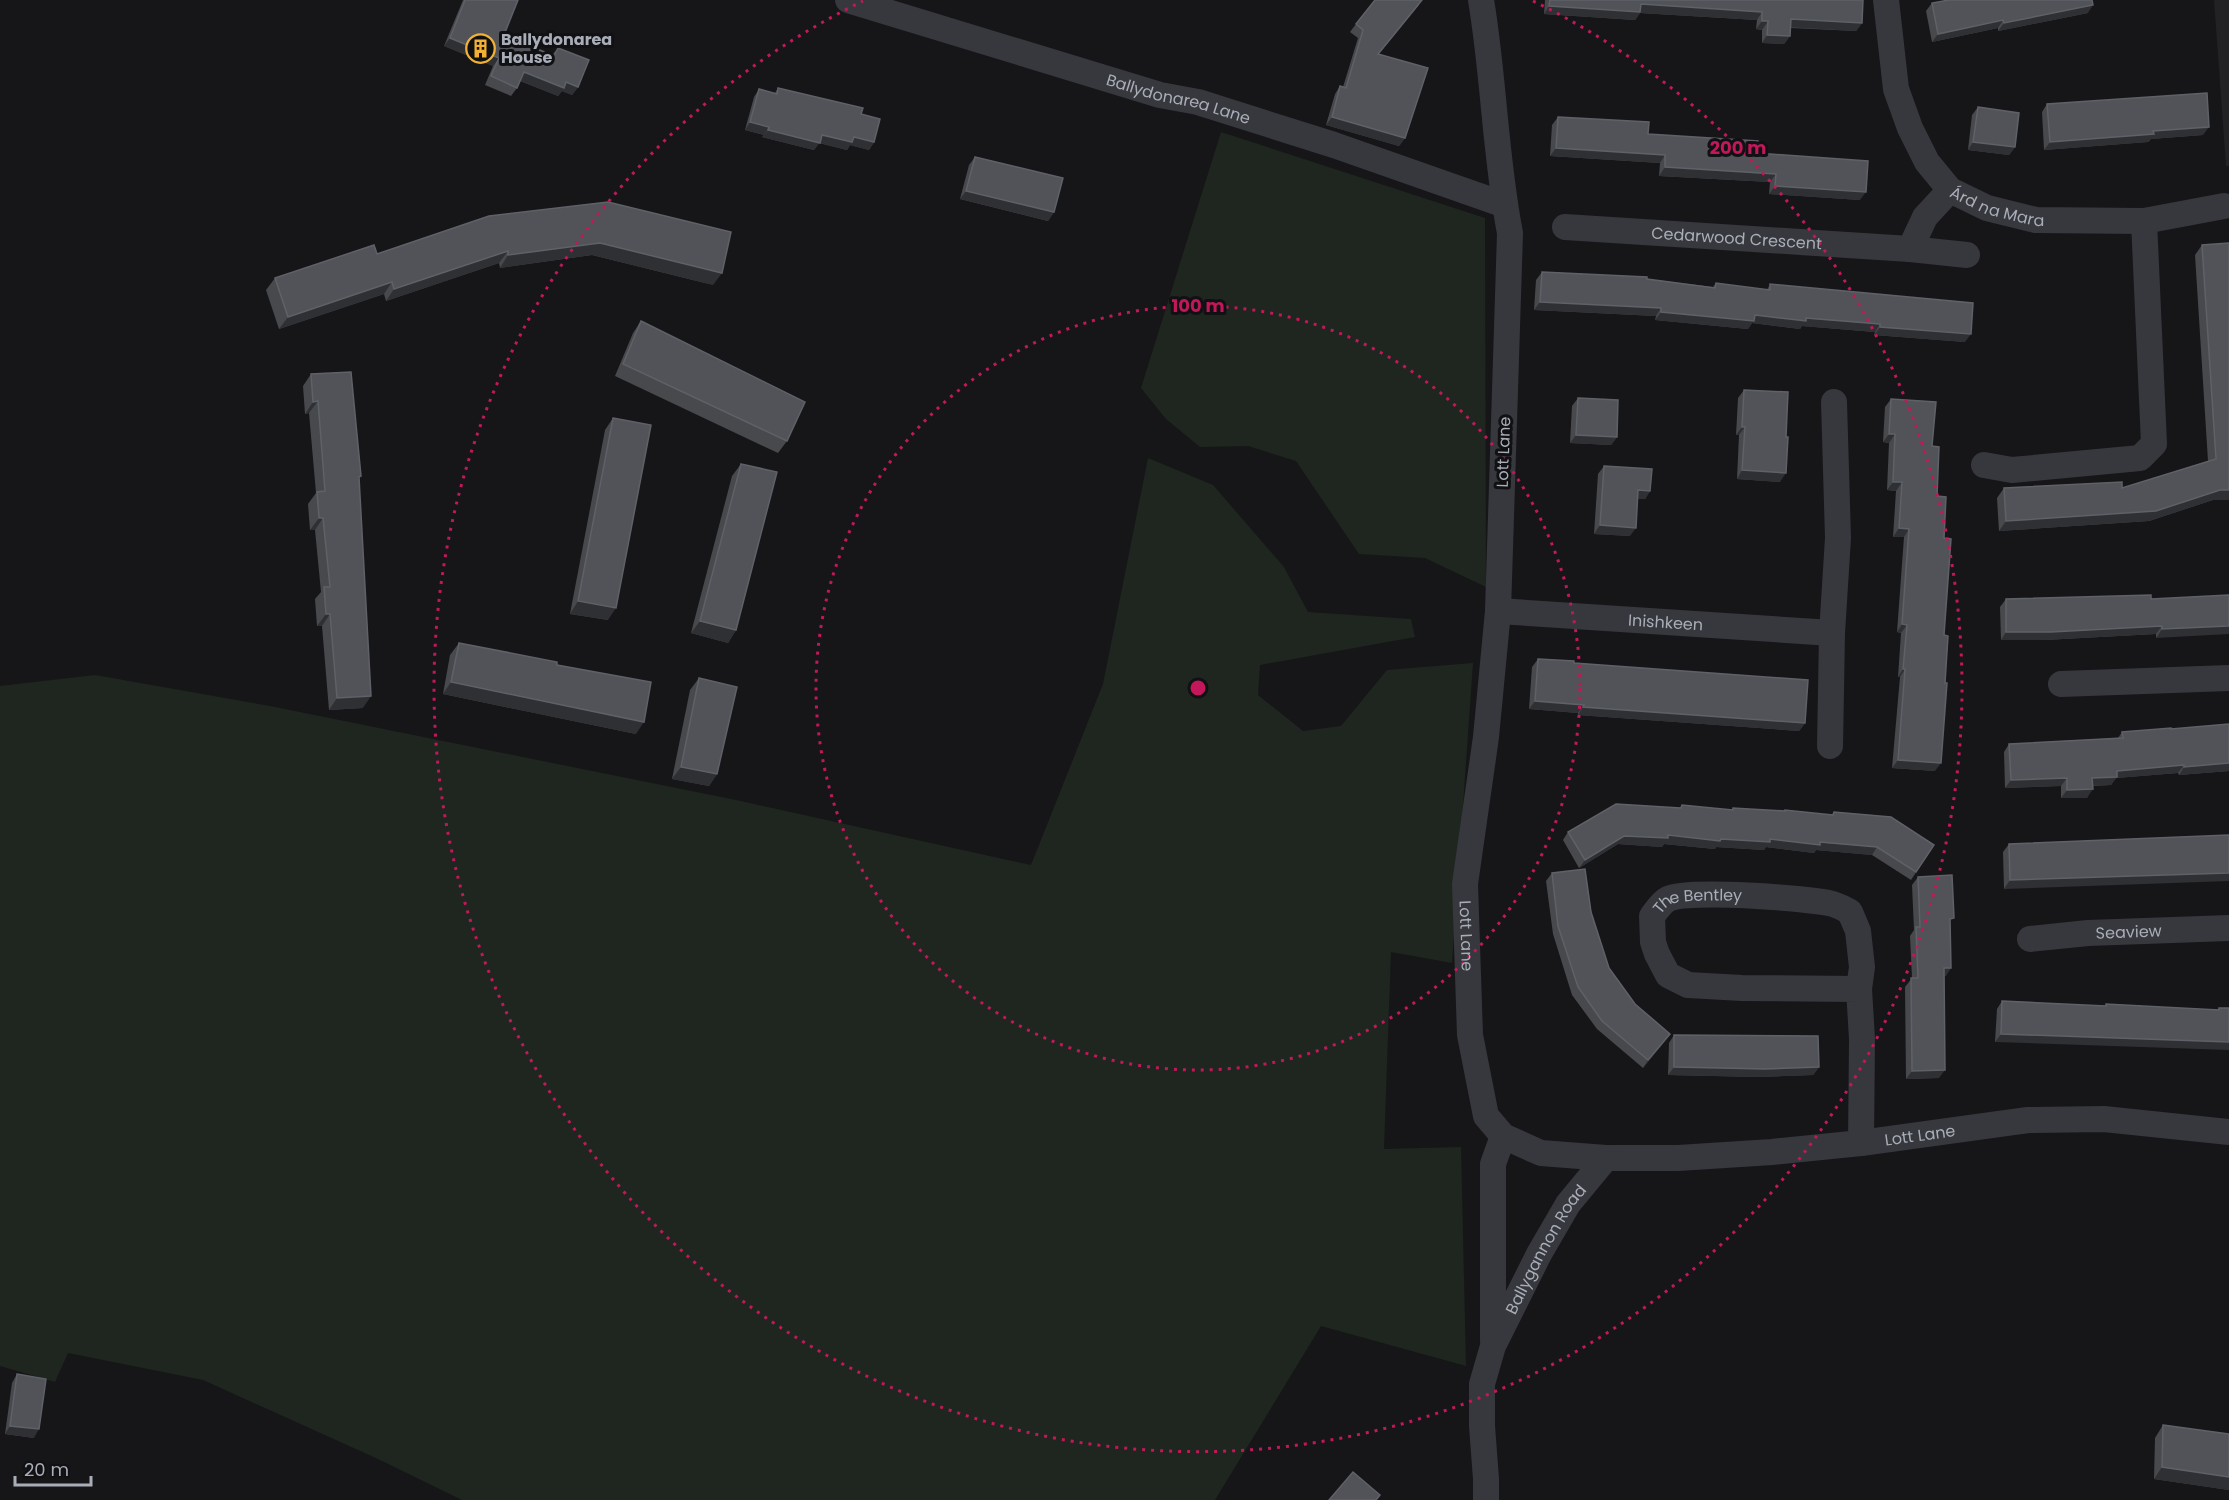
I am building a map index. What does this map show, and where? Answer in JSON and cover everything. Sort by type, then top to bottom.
[{"type":"street","name":"Ballydonarea Lane","points":[[848,0],[1160,94],[1198,102],[1334,145],[1505,205]]},
{"type":"street","name":"Lott Lane","points":[[1481,0],[1489,47],[1505,205],[1510,233],[1498,611],[1486,737],[1465,884],[1470,1035],[1486,1116],[1503,1136],[1541,1153],[1606,1158],[1678,1158],[1772,1152],[1861,1143],[2028,1120],[2104,1119],[2229,1132]]},
{"type":"street","name":"Árd na Mara","points":[[1886,0],[1896,89],[1910,128],[1927,162],[1950,190],[1987,208],[2036,220],[2144,221],[2224,206]]},
{"type":"street","points":[[1910,249],[1925,217],[1950,190]]},
{"type":"street","points":[[1984,465],[2012,470],[2139,458],[2154,444],[2144,221]]},
{"type":"street","name":"Cedarwood Crescent","points":[[1565,227],[1910,249],[1967,255]]},
{"type":"street","points":[[1830,747],[1832,633],[1838,538],[1834,402]]},
{"type":"street","name":"Inishkeen","points":[[1498,611],[1832,633]]},
{"type":"street","points":[[2061,684],[2229,678]]},
{"type":"street","name":"The Bentley","points":[[1859,989],[1688,985],[1668,975],[1657,954],[1653,942],[1652,916],[1668,899],[1719,894],[1834,904],[1850,912],[1858,931],[1862,967],[1859,989],[1862,1039],[1861,1143]]},
{"type":"street","name":"Seaview","points":[[2030,939],[2088,933],[2229,928]]},
{"type":"street","name":"Ballygannon Road","points":[[1493,1347],[1493,1164],[1503,1136]]},
{"type":"street","name":"Ballygannon Road","points":[[1486,1500],[1482,1384],[1493,1347],[1539,1254],[1568,1204],[1606,1158]]},
{"type":"shaded area","points":[[2214,0],[2229,0],[2229,166],[2226,166]]},
{"type":"shaded area","points":[[1221,132],[1485,218],[1486,587],[1425,558],[1359,554],[1296,461],[1248,446],[1200,447],[1166,419],[1141,388]]},
{"type":"shaded area","points":[[1148,458],[1213,485],[1284,567],[1308,612],[1411,619],[1415,637],[1260,665],[1258,695],[1303,731],[1341,726],[1387,670],[1473,663],[1452,963],[1391,952],[1384,1149],[1461,1147],[1466,1366],[1321,1326],[1215,1500],[462,1500],[378,1459],[203,1380],[68,1353],[55,1382],[0,1366],[0,686],[95,675],[270,706],[736,800],[1031,865],[1103,684]]},
{"type":"building","name":"Ballydonarea House","points":[[465,0],[518,0],[504,35],[554,56],[558,48],[589,60],[578,87],[566,82],[564,88],[524,72],[517,88],[491,76],[499,58],[450,38]]},
{"type":"building","points":[[1375,0],[1422,0],[1378,54],[1428,68],[1405,138],[1332,117],[1340,86],[1346,88],[1363,30],[1356,24]]},
{"type":"building","points":[[1550,0],[1863,0],[1862,23],[1791,19],[1790,36],[1767,35],[1768,21],[1762,21],[1762,12],[1641,4],[1640,12],[1549,6]]},
{"type":"building","points":[[1949,0],[2092,0],[2093,5],[2004,23],[2003,20],[1938,34],[1932,3]]},
{"type":"building","points":[[778,88],[863,108],[861,114],[880,119],[874,142],[854,137],[852,142],[822,135],[820,143],[768,130],[769,127],[750,122],[759,89],[777,94]]},
{"type":"building","points":[[2207,93],[2209,127],[2153,131],[2154,134],[2050,142],[2047,104]]},
{"type":"building","points":[[1978,107],[2019,113],[2015,147],[1973,142]]},
{"type":"building","points":[[1558,117],[1649,122],[1648,134],[1758,141],[1757,153],[1868,161],[1866,192],[1775,186],[1776,174],[1665,167],[1665,155],[1556,148]]},
{"type":"building","points":[[975,157],[1063,178],[1054,212],[966,191]]},
{"type":"building","points":[[608,202],[731,232],[722,273],[600,243],[508,255],[508,251],[394,289],[392,282],[288,317],[275,278],[374,245],[377,254],[489,216]]},
{"type":"building","points":[[2229,243],[2229,490],[2220,490],[2156,511],[2006,521],[2004,488],[2122,482],[2122,488],[2216,459],[2202,245]]},
{"type":"building","points":[[1542,272],[1647,277],[1647,279],[1715,288],[1716,283],[1770,290],[1770,284],[1973,303],[1971,334],[1880,327],[1880,324],[1806,318],[1806,321],[1755,315],[1754,321],[1661,312],[1661,308],[1540,302]]},
{"type":"building","points":[[641,321],[805,402],[787,441],[623,364]]},
{"type":"building","points":[[351,372],[361,476],[359,477],[371,696],[337,698],[330,614],[326,614],[324,587],[330,587],[323,518],[319,518],[317,492],[325,491],[318,401],[313,402],[311,374]]},
{"type":"building","points":[[1744,390],[1788,392],[1786,473],[1742,470],[1745,427],[1742,427]]},
{"type":"building","points":[[1578,398],[1618,400],[1617,437],[1576,435]]},
{"type":"building","points":[[1891,399],[1936,402],[1932,446],[1939,447],[1937,496],[1946,497],[1944,538],[1951,539],[1944,635],[1948,636],[1945,683],[1947,683],[1941,763],[1898,760],[1905,669],[1903,669],[1907,625],[1902,624],[1909,529],[1899,528],[1902,482],[1893,482],[1895,434],[1889,434]]},
{"type":"building","points":[[613,418],[651,425],[616,608],[578,601]]},
{"type":"building","points":[[741,464],[777,472],[736,630],[700,621]]},
{"type":"building","points":[[1604,466],[1652,469],[1650,491],[1638,490],[1636,528],[1600,525]]},
{"type":"building","points":[[2151,595],[2151,599],[2229,595],[2229,626],[2162,629],[2162,626],[2006,632],[2006,599]]},
{"type":"building","points":[[459,643],[557,662],[557,665],[651,682],[644,722],[451,682]]},
{"type":"building","points":[[1538,659],[1808,680],[1805,723],[1583,707],[1584,705],[1535,701]]},
{"type":"building","points":[[699,678],[737,687],[717,774],[681,767]]},
{"type":"building","points":[[2229,724],[2229,763],[2117,771],[2117,777],[2092,778],[2093,789],[2067,790],[2067,778],[2011,780],[2009,744],[2123,738],[2122,732]]},
{"type":"building","points":[[1616,804],[1681,808],[1682,805],[1733,810],[1733,808],[1785,810],[1833,815],[1834,812],[1891,817],[1934,845],[1916,872],[1877,847],[1820,842],[1820,845],[1770,839],[1770,842],[1721,839],[1720,841],[1668,835],[1668,838],[1624,836],[1585,860],[1568,832]]},
{"type":"building","points":[[2229,835],[2229,873],[2010,880],[2009,844]]},
{"type":"building","points":[[1585,869],[1591,912],[1609,968],[1635,1004],[1670,1034],[1648,1060],[1602,1021],[1578,987],[1558,926],[1552,873]]},
{"type":"building","points":[[1952,875],[1954,918],[1950,919],[1951,968],[1944,968],[1945,1070],[1912,1071],[1911,978],[1918,978],[1916,927],[1920,927],[1918,877]]},
{"type":"building","points":[[2002,1001],[2219,1010],[2219,1008],[2229,1008],[2229,1042],[2001,1034]]},
{"type":"building","points":[[1674,1035],[1818,1036],[1819,1067],[1765,1069],[1674,1067]]},
{"type":"building","points":[[17,1374],[46,1379],[39,1429],[10,1426]]},
{"type":"building","points":[[2163,1425],[2229,1434],[2229,1477],[2162,1467]]},
{"type":"building","points":[[1353,1472],[1380,1495],[1376,1500],[1329,1500]]},
{"type":"place","name":"Ballydonarea House","points":[[480,48]]}]
